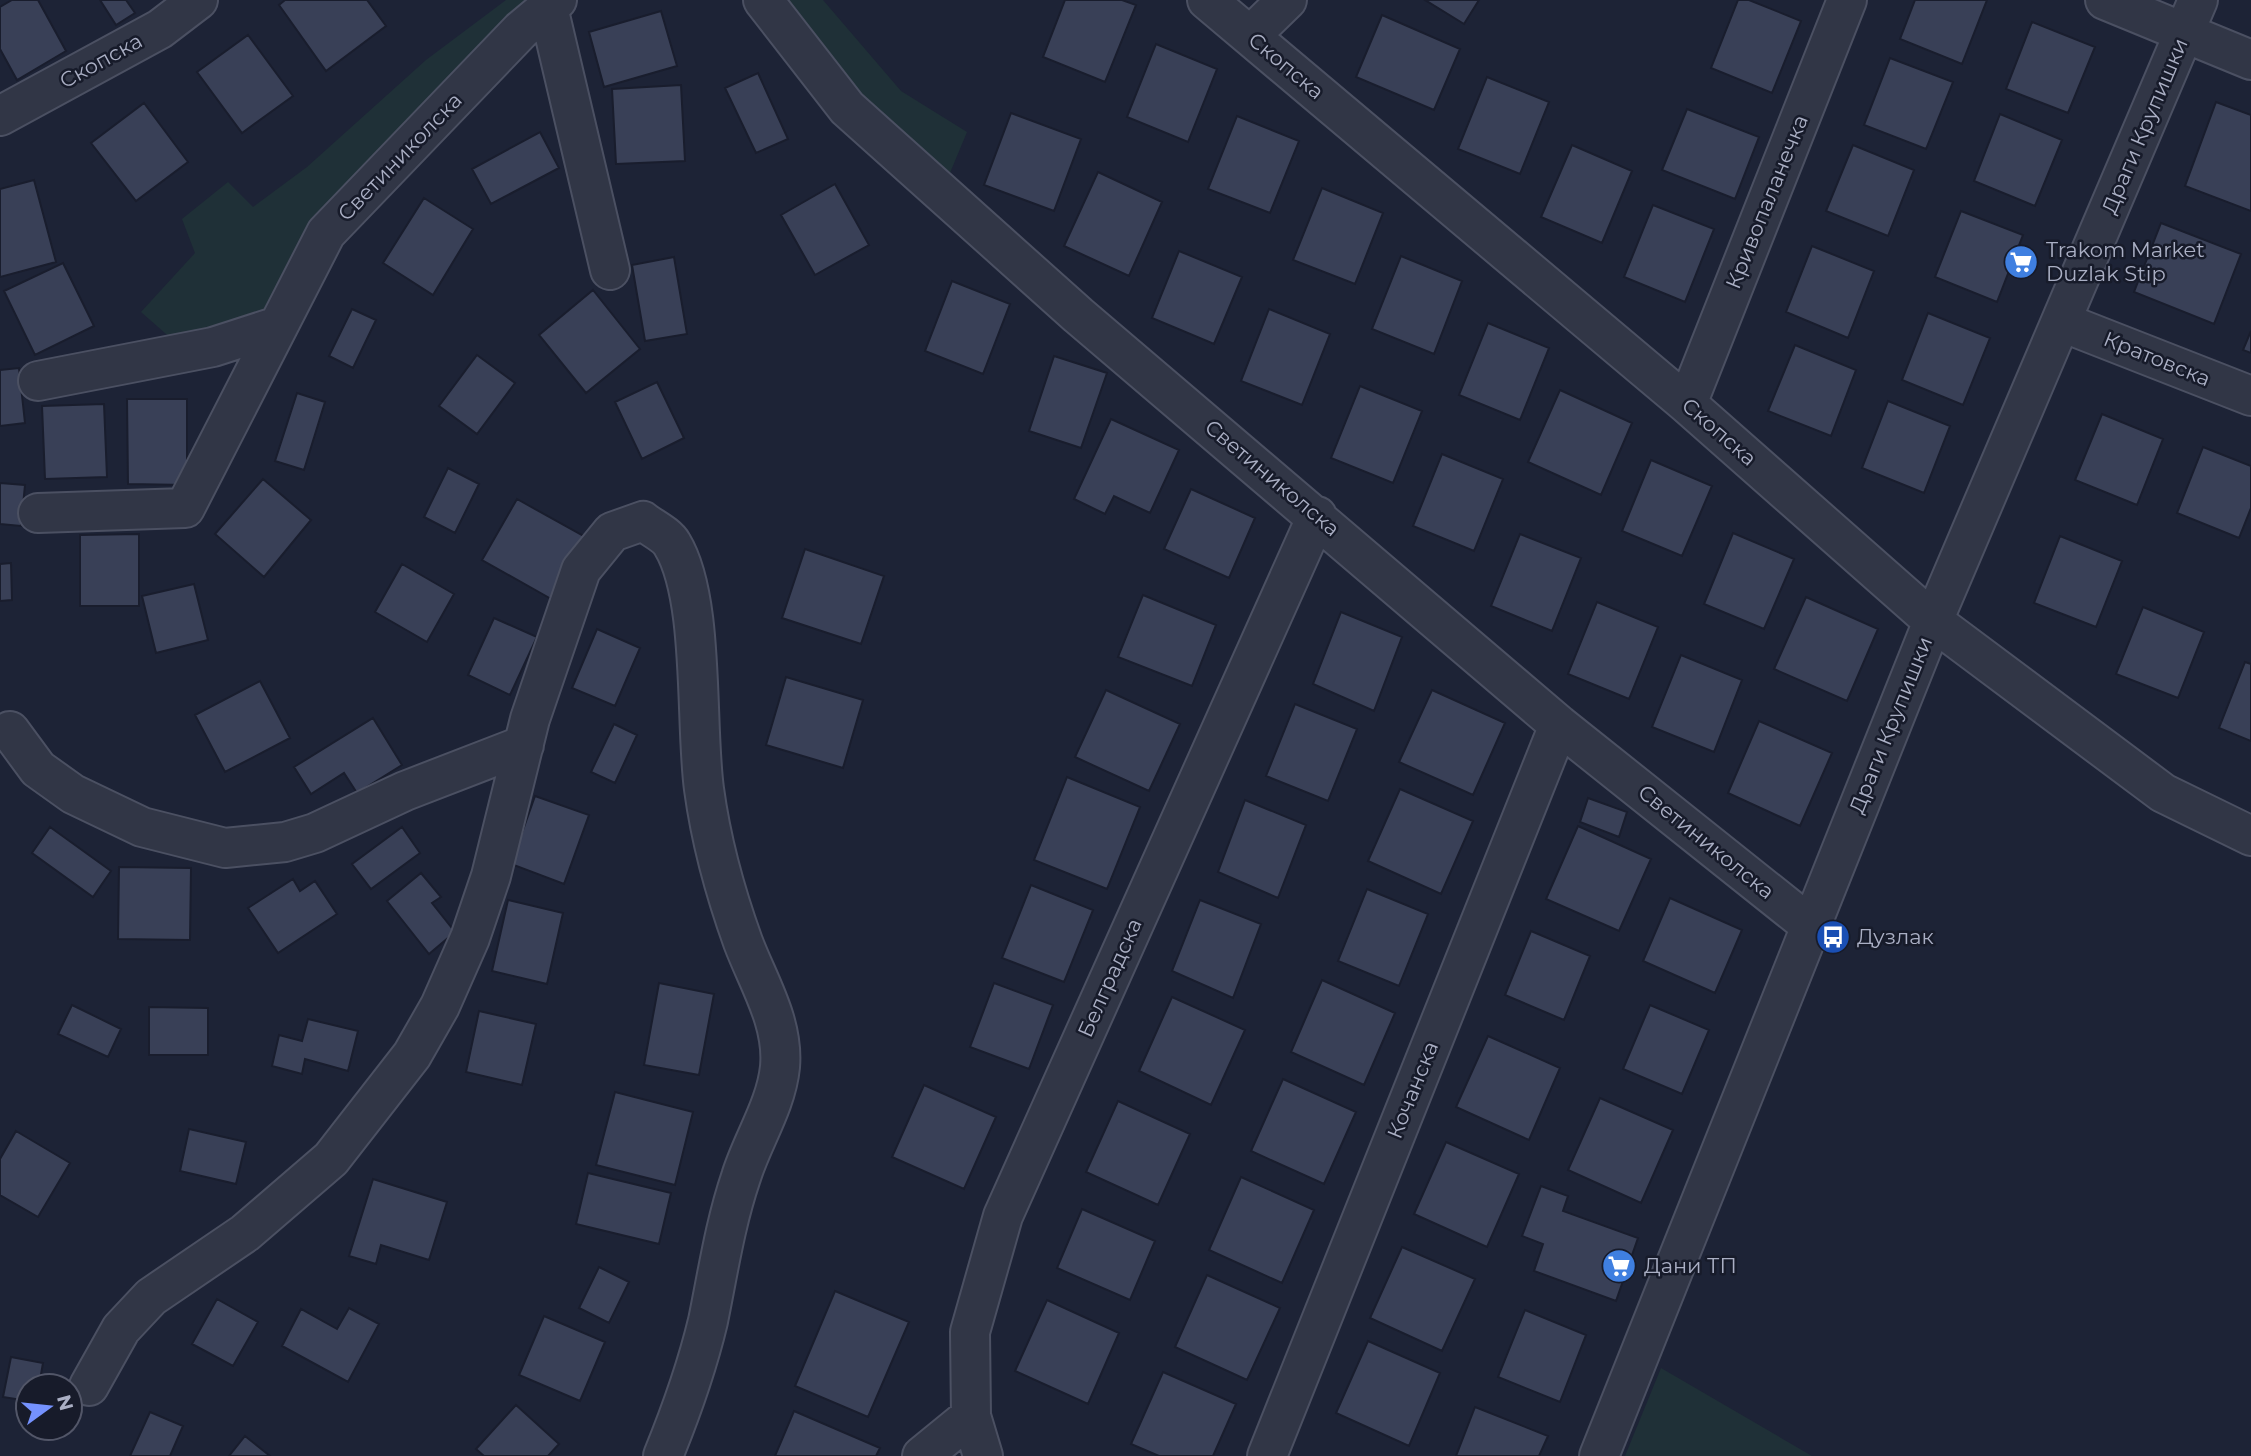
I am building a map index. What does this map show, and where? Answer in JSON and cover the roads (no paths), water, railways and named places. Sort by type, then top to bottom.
[{"type":"street","name":"Скопска","points":[[0,116],[160,29],[198,0]]},
{"type":"street","name":"Светиниколска","points":[[762,0],[847,108],[1078,315],[1559,724],[1811,926]]},
{"type":"street","name":"Скопска","points":[[1207,0],[1687,404],[1933,621],[2163,793],[2251,836]]},
{"type":"street","points":[[1250,36],[1286,0]]},
{"type":"street","name":"Кривопаланечка","points":[[1687,404],[1847,0]]},
{"type":"street","points":[[2105,0],[2191,17],[2251,60]]},
{"type":"street","name":"Светиниколска","points":[[38,513],[185,508],[326,233],[522,30],[552,4],[610,270]]},
{"type":"street","name":"Драги Крупишки","points":[[1599,1456],[1933,621],[2191,17]]},
{"type":"street","name":"Кратовска","points":[[2062,322],[2251,396]]},
{"type":"street","points":[[38,382],[213,347],[278,326]]},
{"type":"street","name":"Белградска","points":[[983,1456],[971,1416],[970,1332],[1003,1216],[1317,516]]},
{"type":"street","points":[[89,1386],[121,1329],[151,1297],[245,1233],[331,1158],[412,1055],[440,1006],[470,938],[491,876],[530,719],[581,570],[612,532],[643,521],[671,542],[685,576],[694,630],[704,788],[719,868],[744,944],[772,1008],[780,1067],[765,1118],[741,1174],[723,1237],[707,1322],[688,1395],[663,1456]]},
{"type":"street","name":"Кочанска","points":[[1267,1456],[1559,724]]},
{"type":"street","points":[[10,731],[38,769],[73,794],[142,827],[225,848],[285,842],[315,833],[405,791],[524,745]]},
{"type":"street","points":[[922,1456],[971,1416]]},
{"type":"place","name":"Trakom Market Duzlak Stip","points":[[2021,262]]},
{"type":"place","name":"Дузлак","points":[[1833,937]]},
{"type":"place","name":"Дани ТП","points":[[1619,1266]]}]
